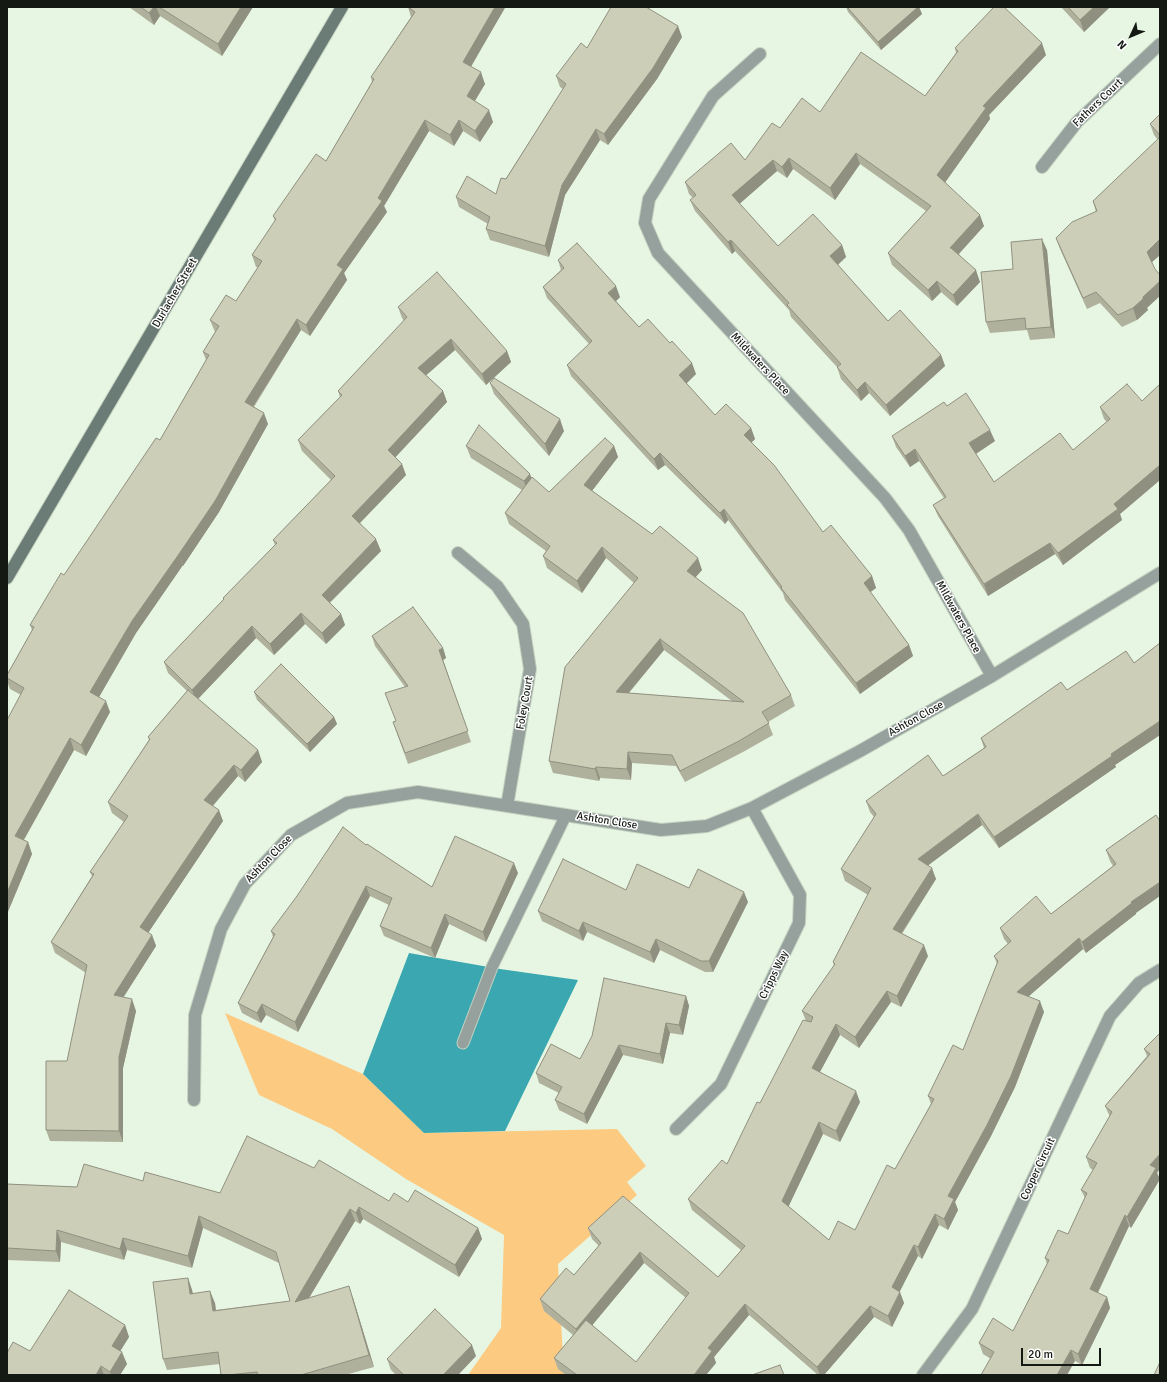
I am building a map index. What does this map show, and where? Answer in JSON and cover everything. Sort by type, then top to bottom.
[{"type":"street","name":"Durlacher Street","points":[[7,578],[342,7]]},
{"type":"street","name":"Fathers Court","points":[[1042,167],[1076,122],[1160,44]]},
{"type":"street","name":"Mildwaters Place","points":[[760,54],[713,96],[649,199],[645,223],[658,254],[885,498],[909,530],[992,676]]},
{"type":"street","name":"Foley Court","points":[[458,553],[497,586],[523,624],[530,669],[507,806]]},
{"type":"street","name":"Ashton Close","points":[[194,1100],[195,1015],[221,929],[245,884],[291,835],[347,803],[418,792],[661,830],[707,826],[752,808],[860,751],[992,676],[1160,572]]},
{"type":"street","name":"Cripps Way","points":[[676,1129],[721,1084],[799,923],[800,895],[752,808]]},
{"type":"street","name":"Cooper Circuit","points":[[923,1375],[972,1309],[1110,1016],[1139,983],[1160,970]]},
{"type":"lane","points":[[463,1043],[492,967],[566,815]]},
{"type":"shaded area","points":[[225,1013],[363,1074],[424,1133],[617,1129],[646,1166],[627,1182],[637,1195],[558,1264],[564,1375],[468,1375],[501,1328],[504,1235],[406,1179],[332,1129],[259,1095]]},
{"type":"water","points":[[409,953],[500,969],[578,980],[505,1131],[424,1133],[363,1074]]},
{"type":"building","points":[[141,7],[154,7],[149,13]]},
{"type":"building","points":[[159,7],[241,7],[218,44]]},
{"type":"building","points":[[408,7],[495,7],[463,62],[481,72],[467,96],[489,110],[475,131],[459,120],[450,135],[425,120],[378,198],[382,201],[337,265],[343,269],[306,325],[297,319],[245,402],[264,413],[215,501],[132,621],[90,692],[106,701],[81,745],[70,738],[15,836],[28,842],[7,893],[7,720],[24,688],[7,678],[7,675],[34,627],[30,625],[61,573],[64,575],[156,438],[160,440],[209,355],[203,352],[219,326],[210,320],[226,295],[236,301],[262,261],[252,255],[276,219],[273,216],[316,154],[326,161],[374,79],[371,77],[415,12]]},
{"type":"building","points":[[611,7],[646,7],[678,26],[653,68],[604,134],[596,129],[562,185],[545,246],[486,229],[490,217],[456,197],[467,176],[496,194],[501,178],[506,179],[566,84],[556,76],[581,43],[587,48]]},
{"type":"building","points":[[847,7],[918,7],[878,42]]},
{"type":"building","points":[[994,7],[1004,7],[1042,43],[983,106],[986,108],[937,175],[980,215],[950,248],[976,270],[953,295],[937,281],[928,290],[888,253],[931,206],[856,153],[830,188],[789,158],[782,167],[773,160],[732,195],[778,246],[813,214],[842,245],[830,256],[888,321],[900,310],[941,355],[886,405],[865,382],[857,390],[837,367],[841,364],[787,305],[789,303],[731,240],[728,242],[690,200],[696,195],[685,182],[731,143],[745,160],[772,123],[780,128],[802,98],[820,112],[861,52],[925,96],[958,51],[955,48]]},
{"type":"building","points":[[1068,7],[1094,7],[1080,20]]},
{"type":"building","points":[[1160,114],[1160,135],[1150,124]]},
{"type":"building","points":[[1160,137],[1160,239],[1147,252],[1155,269],[1160,275],[1160,281],[1133,308],[1118,315],[1096,292],[1083,298],[1056,238],[1072,222],[1097,211],[1093,201]]},
{"type":"building","points":[[1042,239],[1051,327],[1026,329],[1025,318],[986,322],[981,272],[1013,269],[1011,242]]},
{"type":"building","points":[[577,243],[616,286],[608,293],[639,327],[648,319],[670,343],[672,341],[692,363],[679,375],[715,415],[726,404],[751,428],[744,435],[774,465],[823,532],[831,525],[872,576],[864,583],[909,645],[856,683],[781,588],[782,587],[724,509],[720,513],[660,453],[654,459],[567,365],[592,341],[543,287],[564,268],[558,260]]},
{"type":"building","points":[[437,272],[507,351],[482,374],[451,339],[418,368],[443,391],[388,450],[402,464],[352,516],[376,539],[322,595],[341,614],[322,633],[301,613],[270,644],[252,626],[192,690],[164,662],[224,599],[223,598],[277,543],[273,540],[335,476],[298,440],[342,395],[338,391],[407,317],[398,307]]},
{"type":"building","points":[[494,378],[560,419],[545,444],[490,383]]},
{"type":"building","points":[[1127,384],[1142,401],[1160,384],[1160,465],[1114,504],[1118,509],[1058,553],[1050,543],[984,584],[933,505],[946,497],[915,449],[905,456],[892,436],[944,402],[947,406],[966,393],[990,430],[969,443],[994,482],[1060,433],[1073,450],[1110,419],[1100,407]]},
{"type":"building","points":[[479,425],[530,474],[524,481],[466,446]]},
{"type":"building","points":[[605,438],[614,446],[584,485],[652,534],[660,526],[698,558],[687,571],[743,613],[791,695],[762,712],[769,723],[739,741],[680,771],[672,755],[628,752],[627,769],[596,767],[595,769],[549,761],[565,667],[638,578],[602,547],[577,581],[543,556],[550,546],[505,513],[532,477],[549,492]],"holes":[[[660,639],[744,702],[616,692]]]},
{"type":"building","points":[[413,607],[443,648],[439,650],[468,731],[405,753],[393,722],[396,721],[385,693],[408,686],[372,636]]},
{"type":"building","points":[[1160,643],[1160,721],[994,837],[978,814],[918,859],[932,868],[893,929],[924,945],[897,996],[887,991],[855,1037],[836,1024],[812,1068],[856,1091],[836,1131],[819,1122],[782,1201],[829,1240],[838,1221],[855,1230],[887,1165],[895,1169],[934,1099],[928,1096],[953,1045],[963,1050],[998,961],[994,956],[1011,941],[1000,928],[1036,896],[1051,914],[1116,864],[1106,850],[1156,815],[1160,821],[1160,882],[1131,902],[1132,903],[1082,942],[1079,938],[1017,992],[1040,1001],[1011,1076],[987,1125],[948,1196],[954,1199],[944,1219],[935,1214],[918,1247],[914,1245],[892,1287],[900,1292],[888,1316],[870,1306],[817,1367],[745,1304],[708,1348],[712,1351],[694,1375],[577,1375],[554,1358],[586,1320],[636,1362],[689,1293],[640,1252],[576,1329],[540,1299],[566,1268],[574,1275],[601,1243],[588,1228],[623,1196],[718,1277],[745,1246],[688,1199],[722,1160],[727,1164],[757,1102],[760,1103],[803,1020],[811,1022],[813,1017],[802,1011],[835,964],[833,962],[871,888],[841,869],[876,814],[866,801],[928,755],[943,776],[986,747],[981,738],[1061,682],[1067,690],[1126,651],[1134,663]]},
{"type":"building","points":[[281,664],[334,717],[307,744],[254,692]]},
{"type":"building","points":[[188,690],[258,750],[241,770],[234,765],[204,800],[219,810],[140,927],[152,935],[114,995],[132,999],[119,1057],[119,1131],[46,1130],[46,1061],[67,1061],[87,965],[51,942],[94,874],[90,872],[128,816],[108,802],[150,739],[148,737]]},
{"type":"building","points":[[343,827],[366,845],[367,844],[432,887],[455,836],[514,863],[483,932],[445,914],[431,948],[380,926],[392,898],[366,886],[295,1022],[262,1004],[257,1013],[238,1003],[275,934],[271,931],[297,896]]},
{"type":"building","points":[[563,859],[626,890],[637,864],[689,888],[698,869],[744,892],[709,961],[701,961],[656,939],[650,952],[583,922],[579,931],[538,911]]},
{"type":"building","points":[[604,978],[686,996],[679,1025],[666,1023],[660,1054],[619,1045],[584,1114],[555,1100],[562,1087],[536,1073],[551,1044],[580,1059],[592,1036]]},
{"type":"building","points":[[1160,1033],[1160,1154],[1150,1165],[1156,1168],[1127,1217],[1125,1215],[1090,1289],[1107,1297],[1078,1354],[1071,1350],[1057,1375],[981,1375],[994,1352],[979,1343],[993,1318],[1013,1331],[1049,1260],[1045,1258],[1058,1230],[1068,1234],[1087,1193],[1081,1190],[1097,1163],[1086,1157],[1112,1112],[1105,1106],[1150,1054],[1144,1049]]},
{"type":"building","points":[[247,1136],[314,1168],[319,1160],[389,1201],[394,1193],[408,1202],[415,1190],[478,1228],[455,1265],[359,1207],[356,1213],[350,1209],[295,1302],[349,1286],[369,1355],[301,1375],[258,1375],[257,1372],[221,1375],[218,1352],[163,1359],[153,1282],[188,1278],[190,1294],[210,1291],[213,1311],[290,1301],[276,1252],[199,1216],[188,1256],[123,1238],[120,1249],[57,1230],[56,1251],[7,1248],[7,1184],[77,1187],[84,1164],[143,1181],[145,1172],[220,1193]]},
{"type":"building","points":[[69,1290],[125,1325],[112,1346],[122,1352],[110,1372],[101,1366],[96,1375],[7,1375],[7,1353],[13,1342],[30,1351]]},
{"type":"building","points":[[435,1309],[472,1345],[443,1375],[404,1375],[387,1359]]},
{"type":"building","points":[[1160,1362],[1160,1375],[1154,1375]]},
{"type":"building","points":[[780,1365],[784,1375],[752,1375]]}]
